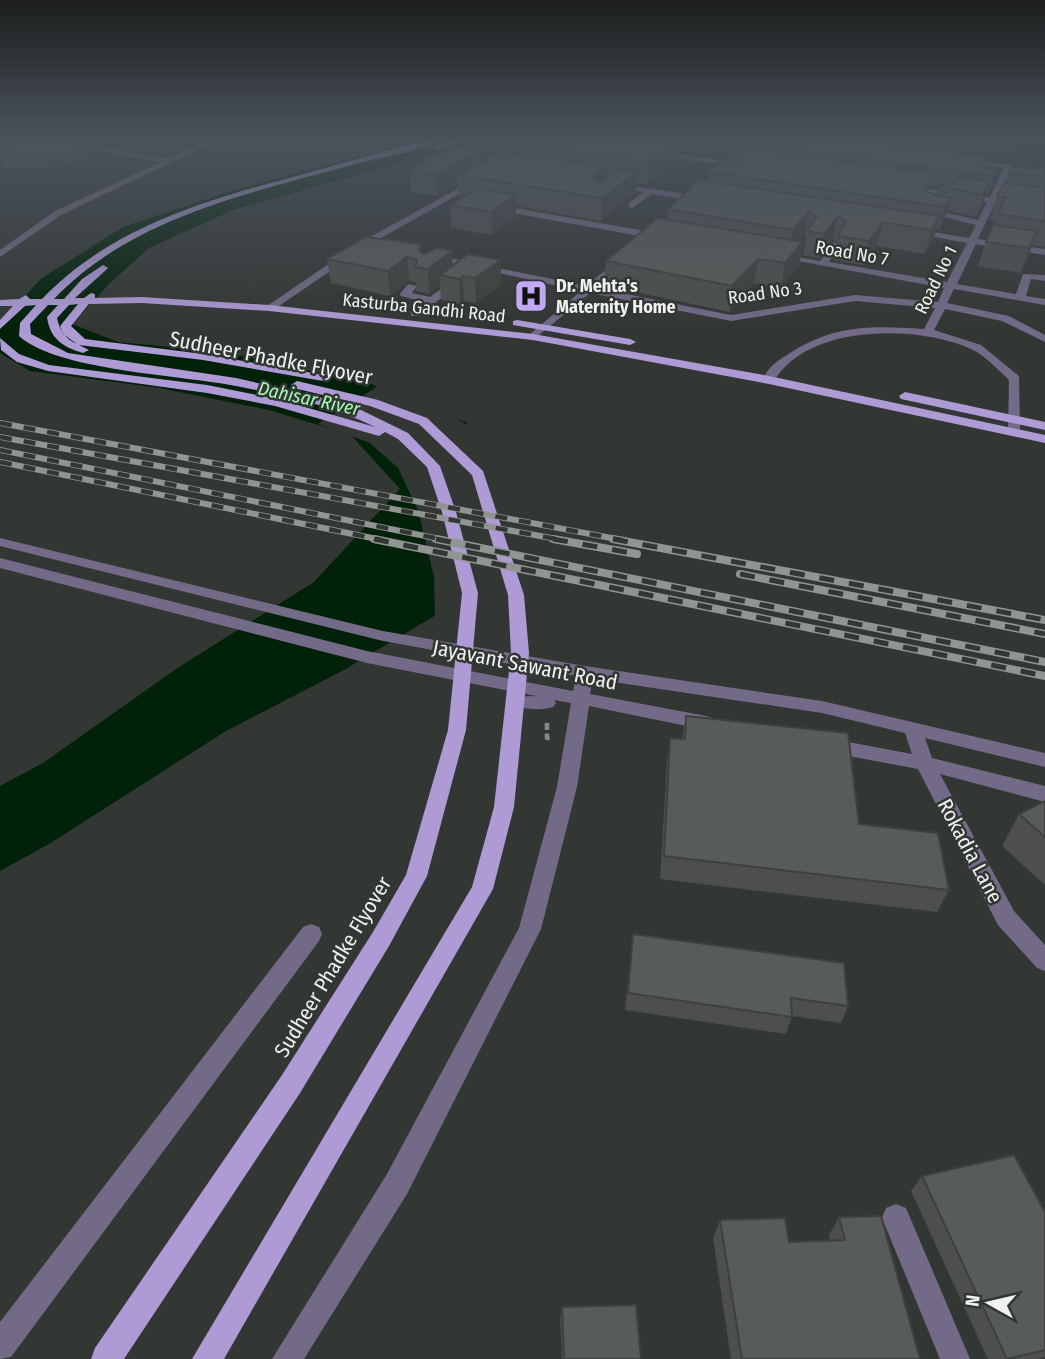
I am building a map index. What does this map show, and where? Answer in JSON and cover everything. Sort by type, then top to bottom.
[{"type":"main road","name":"Sudheer Phadke Flyover","points":[[106,1359],[291,1084],[381,939],[416,876],[457,730],[470,593],[449,512],[433,466],[403,436],[356,413],[279,391],[189,374],[65,356],[25,336],[25,323],[67,279],[126,240],[215,200]]},
{"type":"main road","points":[[121,255],[140,242],[241,200]]},
{"type":"main road","name":"Sudheer Phadke Flyover","points":[[112,262],[86,281],[52,317],[54,333],[64,343],[88,352],[342,393],[423,421],[478,474],[516,595],[520,653],[503,807],[482,889],[207,1359]]},
{"type":"main road","points":[[0,293],[90,297]]},
{"type":"main road","points":[[0,326],[31,293]]},
{"type":"main road","points":[[90,297],[65,326],[66,332],[82,342],[267,367],[366,388],[404,403],[423,421]]},
{"type":"main road","name":"Kasturba Gandhi Road","points":[[0,303],[90,297],[280,300],[542,326],[771,375],[1045,439]]},
{"type":"main road","name":"Kasturba Gandhi Road","points":[[115,297],[269,308],[533,337],[771,375],[1045,426]]},
{"type":"main road","points":[[386,322],[397,313]]},
{"type":"main road","points":[[0,341],[5,349],[24,362],[48,368],[207,389],[277,403],[364,429],[403,436]]},
{"type":"street","points":[[0,254],[58,213],[85,200]]},
{"type":"street","points":[[269,308],[364,244],[446,200]]},
{"type":"street","points":[[450,200],[461,202]]},
{"type":"street","points":[[631,206],[638,200]]},
{"type":"street","points":[[681,207],[687,200]]},
{"type":"street","points":[[928,200],[924,211],[981,223]]},
{"type":"street","points":[[941,200],[962,203],[964,200]]},
{"type":"street","name":"Road No 1","points":[[928,332],[992,200]]},
{"type":"street","points":[[995,200],[1045,207]]},
{"type":"street","points":[[475,204],[679,239]]},
{"type":"street","points":[[644,243],[662,226]]},
{"type":"street","points":[[905,230],[1045,252]]},
{"type":"street","points":[[364,244],[378,247]]},
{"type":"street","points":[[823,263],[834,245]]},
{"type":"street","points":[[533,337],[542,326],[634,250]]},
{"type":"street","name":"Road No 3","points":[[419,255],[731,318],[855,298],[941,305],[1005,318],[1045,339]]},
{"type":"street","name":"Road No 7","points":[[767,255],[795,255],[823,263],[1045,301]]},
{"type":"street","points":[[446,261],[433,270],[463,275]]},
{"type":"street","points":[[415,314],[474,266]]},
{"type":"street","points":[[1021,297],[1027,276],[1045,278]]},
{"type":"street","points":[[412,286],[405,294],[430,300]]},
{"type":"street","points":[[771,375],[823,338],[873,329],[928,332],[977,347],[1015,379],[1014,432]]},
{"type":"street","name":"Jayavant Sawant Road","points":[[0,542],[383,636],[585,672],[822,707],[1045,760]]},
{"type":"street","name":"Jayavant Sawant Road","points":[[0,563],[199,616],[554,702],[581,699],[718,725]]},
{"type":"street","points":[[287,1359],[397,1184],[530,929],[566,787],[585,672]]},
{"type":"street","points":[[515,701],[554,702]]},
{"type":"street","name":"Rokadia Lane","points":[[913,729],[924,763],[1006,918],[1045,961]]},
{"type":"street","points":[[814,743],[924,763],[1045,794]]},
{"type":"street","points":[[0,1346],[311,934]]},
{"type":"street","points":[[897,1218],[955,1359]]},
{"type":"water","name":"Dahisar River","points":[[203,200],[267,200],[233,210],[149,248],[110,283],[72,324],[118,342],[224,352],[371,384],[466,422],[502,504],[451,606],[344,670],[226,731],[49,844],[0,871],[0,786],[43,763],[176,669],[314,582],[400,489],[351,435],[269,410],[160,388],[30,371],[0,353],[0,321],[42,278],[123,227]]},
{"type":"pier","points":[[378,386],[445,411],[472,428],[506,503],[454,607],[435,620],[434,577],[418,510],[398,468],[370,443],[318,424]]},
{"type":"building","points":[[457,200],[508,200],[491,212],[450,205]]},
{"type":"building","points":[[677,200],[836,200],[940,216],[931,230],[883,222],[869,241],[838,236],[846,221],[838,216],[824,234],[807,231],[817,216],[809,211],[793,230],[668,209]]},
{"type":"building","points":[[900,200],[949,200],[945,207]]},
{"type":"building","points":[[1004,200],[1045,200],[1045,221],[998,214]]},
{"type":"building","points":[[658,218],[803,242],[785,263],[758,259],[732,286],[606,261]]},
{"type":"building","points":[[993,225],[1037,231],[1029,248],[986,242]]},
{"type":"building","points":[[366,237],[420,244],[419,251],[424,254],[437,248],[452,251],[428,269],[415,267],[417,260],[407,257],[388,271],[327,259]]},
{"type":"building","points":[[468,254],[501,260],[475,278],[463,276],[459,279],[440,275]]},
{"type":"building","points":[[686,716],[848,733],[859,824],[938,833],[949,890],[664,856],[670,738],[685,739]]},
{"type":"building","points":[[1045,801],[1045,837],[1019,814]]},
{"type":"building","points":[[633,934],[844,963],[848,1006],[791,998],[792,1017],[628,993]]},
{"type":"building","points":[[1014,1155],[1045,1212],[1045,1350],[1007,1359],[922,1176]]},
{"type":"building","points":[[881,1216],[920,1359],[742,1359],[720,1220],[785,1218],[789,1242],[845,1240],[839,1217]]},
{"type":"building","points":[[636,1305],[641,1359],[564,1359],[562,1307]]},
{"type":"railway","points":[[0,423],[622,540]]},
{"type":"railway","points":[[0,437],[562,540]]},
{"type":"railway","points":[[0,450],[445,540]]},
{"type":"railway","points":[[0,462],[382,540]]},
{"type":"railway","points":[[374,539],[1045,676]]},
{"type":"railway","points":[[436,539],[1045,662]]},
{"type":"railway","points":[[553,539],[637,554]]},
{"type":"railway","points":[[613,539],[1045,620]]},
{"type":"railway","points":[[740,574],[1045,634]]},
{"type":"place","name":"Dr. Mehta's Maternity Home","points":[[531,296]]}]
